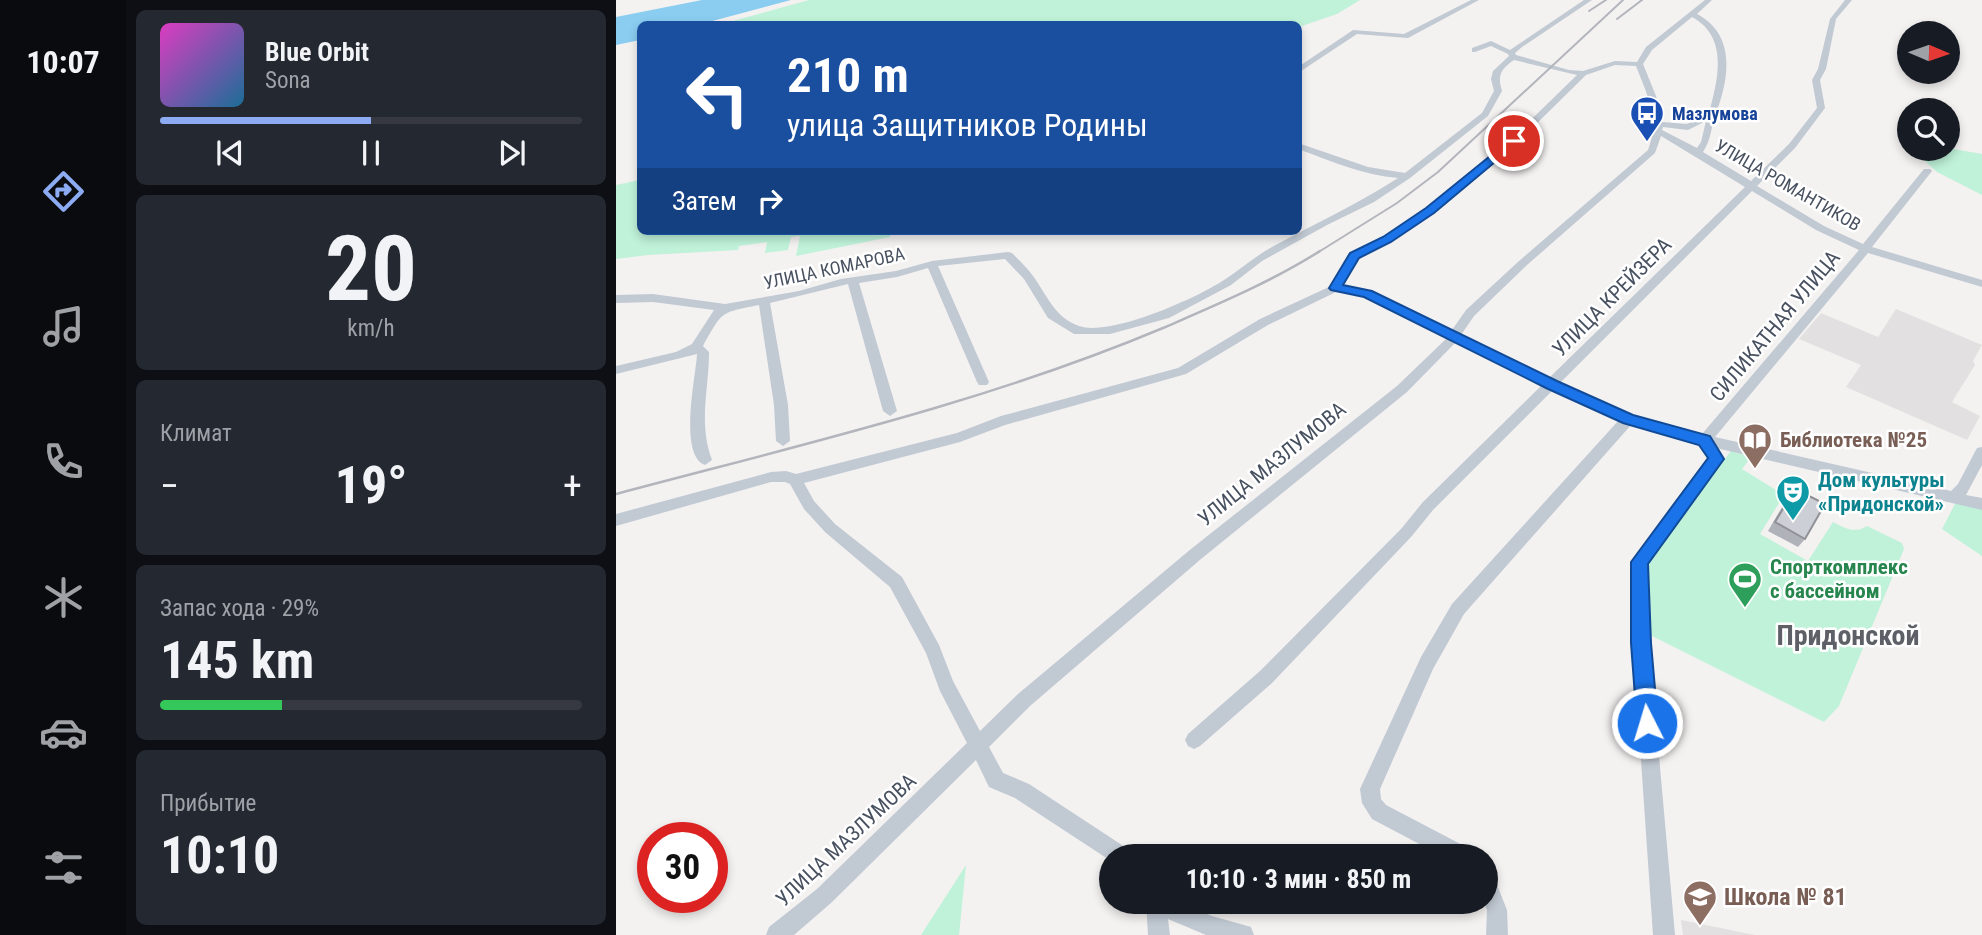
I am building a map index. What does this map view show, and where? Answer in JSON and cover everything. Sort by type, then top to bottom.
[{"type":"street","points":[[1302,68],[1356,32],[1405,36],[1476,0]]},
{"type":"street","points":[[1302,148],[1357,169],[1381,175],[1407,176],[1485,114],[1498,91],[1494,79],[1498,67],[1540,29],[1590,0]]},
{"type":"street","points":[[1709,0],[1648,49],[1639,64],[1660,128],[1688,127],[1711,117]]},
{"type":"street","name":"УЛИЦА КРЕЙЗЕРА","points":[[1194,740],[1266,677],[1406,533],[1428,506],[1791,146],[1821,108],[1816,80],[1822,69],[1833,19],[1849,0]]},
{"type":"street","points":[[1692,14],[1707,21],[1714,29],[1723,53],[1718,94],[1705,142],[1698,153]]},
{"type":"street","points":[[1475,50],[1491,43],[1512,55],[1583,73]]},
{"type":"street","points":[[616,520],[771,477],[795,480],[960,437],[1002,421],[1182,372],[1264,322],[1335,288],[1355,256],[1430,211],[1514,141],[1583,73],[1615,63],[1639,64]]},
{"type":"street","name":"УЛИЦА РОМАНТИКОВ","points":[[1660,128],[1820,228],[1864,248],[1982,284]]},
{"type":"street","name":"УЛИЦА МАЗЛУМОВА","points":[[778,935],[824,896],[1024,700],[1196,554],[1402,388],[1441,352],[1470,313],[1523,263],[1653,151],[1660,128]]},
{"type":"street","name":"СИЛИКАТНАЯ УЛИЦА","points":[[1705,440],[1927,171]]},
{"type":"street","name":"УЛИЦА КОМАРОВА","points":[[1302,234],[1371,201],[1407,176]]},
{"type":"street","name":"УЛИЦА КОМАРОВА","points":[[616,299],[653,298],[725,308],[897,274],[932,264],[1008,255],[1028,277],[1052,315],[1078,331],[1102,331],[1165,315],[1227,283],[1258,259],[1300,235]]},
{"type":"street","points":[[932,264],[983,382]]},
{"type":"street","points":[[853,282],[890,411]]},
{"type":"street","points":[[1335,288],[1367,293],[1628,419],[1705,440],[1982,504]]},
{"type":"street","points":[[764,300],[779,392],[783,441]]},
{"type":"street","points":[[616,370],[680,355],[696,347],[716,314],[725,308]]},
{"type":"street","points":[[696,347],[703,352],[704,358],[697,414],[697,444],[705,460]]},
{"type":"street","points":[[1440,844],[1379,812],[1372,803],[1370,789],[1427,663],[1458,610],[1628,419]]},
{"type":"street","points":[[1664,935],[1641,643],[1640,562],[1716,459],[1705,440]]},
{"type":"street","points":[[1955,497],[1963,488],[1982,452]]},
{"type":"street","points":[[795,480],[809,505],[830,527],[896,582],[933,650],[946,685],[979,743],[996,780],[1022,791],[1103,844]]},
{"type":"street","points":[[1158,914],[1159,935]]},
{"type":"street","points":[[1183,914],[1212,927],[1243,935]]},
{"type":"street","points":[[1497,914],[1497,935]]},
{"type":"shaded area","points":[[1896,309],[1982,345],[1973,361],[1975,365],[1952,402],[1980,416],[1967,440],[1846,387],[1861,365],[1799,339],[1821,313],[1878,337]]},
{"type":"shaded area","name":"Школа № 81","points":[[1681,920],[1755,935],[1683,935]]},
{"type":"green space","points":[[809,0],[1360,0],[1337,14],[1302,26],[1302,21],[733,21]]},
{"type":"green space","points":[[1960,150],[1982,154],[1982,195],[1937,172],[1925,161],[1960,161]]},
{"type":"green space","points":[[637,181],[637,235],[890,235],[890,237],[796,256],[800,236],[791,237],[788,250],[765,253],[767,242],[739,246],[738,250],[616,259],[616,185]]},
{"type":"green space","points":[[1731,451],[1751,457],[1742,469],[1784,495],[1760,534],[1808,561],[1833,522],[1854,530],[1867,526],[1902,543],[1904,549],[1839,706],[1824,722],[1650,635],[1644,561]]},
{"type":"green space","points":[[1956,502],[1982,509],[1982,556],[1942,529]]},
{"type":"green space","points":[[966,865],[959,935],[921,935]]},
{"type":"water","points":[[702,0],[791,0],[712,21],[637,21],[637,41],[616,45],[616,17]]},
{"type":"building","name":"Дом культуры «Придонской»","points":[[1795,489],[1825,504],[1805,539],[1775,522]]},
{"type":"railway","points":[[1589,11],[1606,0]]},
{"type":"railway","points":[[1317,253],[1397,203],[1438,172],[1623,0]]},
{"type":"railway","points":[[1617,19],[1642,0]]},
{"type":"railway","points":[[616,494],[892,420],[1029,378],[1203,311],[1263,283],[1320,251]]},
{"type":"place","name":"Мазлумова","points":[[1647,143]]},
{"type":"place","name":"Библиотека №25","points":[[1755,470]]},
{"type":"place","name":"Дом культуры «Придонской»","points":[[1793,522]]},
{"type":"place","name":"Спорткомплекс с бассейном","points":[[1745,609]]},
{"type":"place","name":"Школа № 81","points":[[1700,927]]},
{"type":"district","name":"Придонской","points":[[1848,635]]},
{"type":"route","points":[[1514,141],[1430,211],[1355,256],[1335,288],[1367,293],[1628,419],[1705,440],[1716,459],[1640,562],[1641,643],[1647,723]]}]
